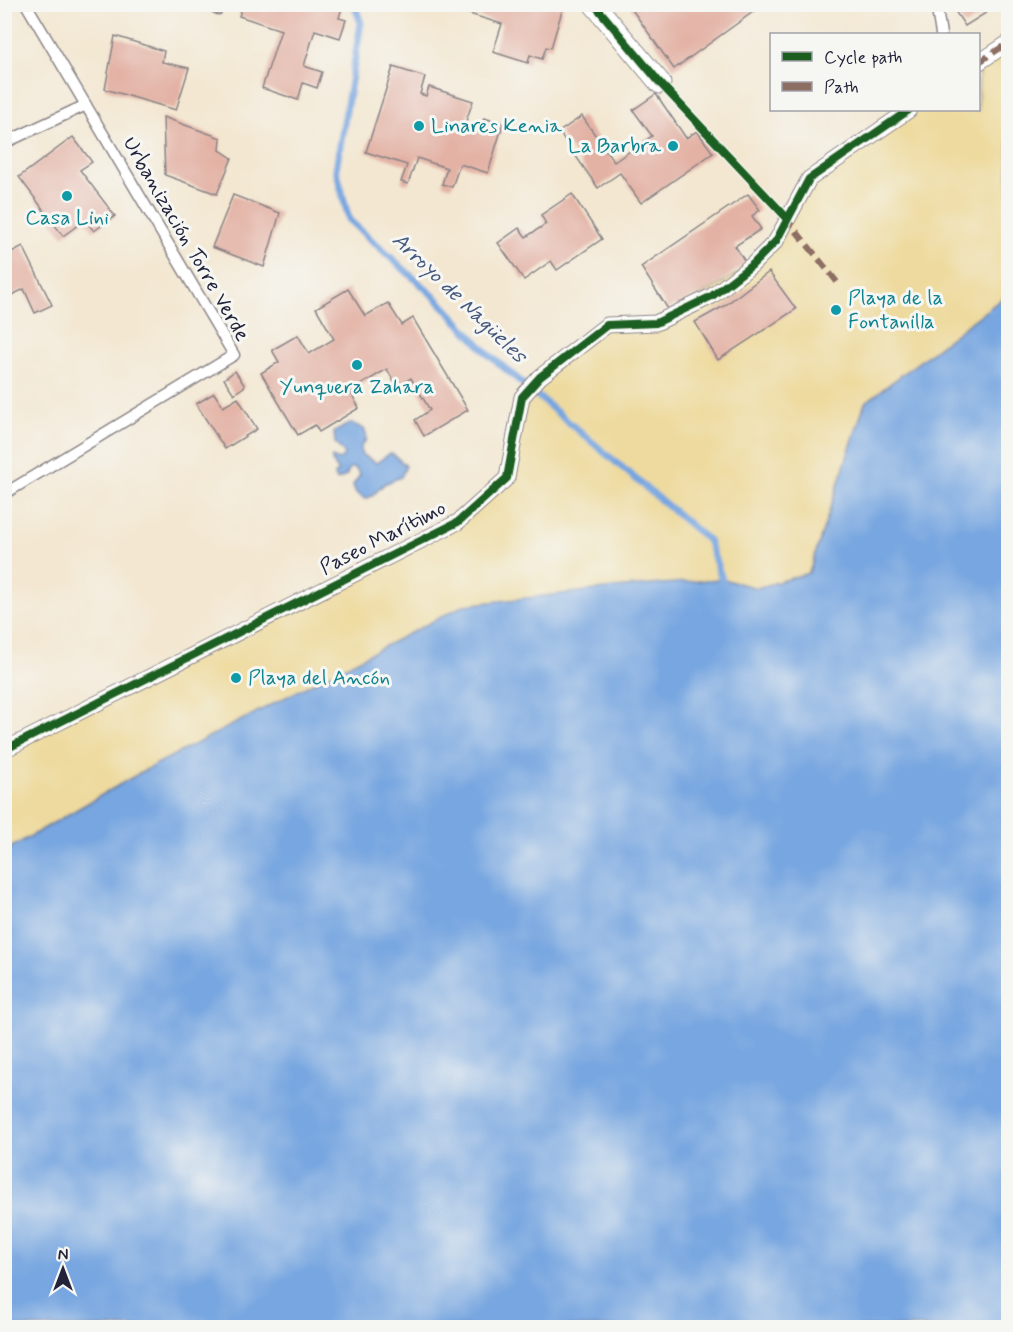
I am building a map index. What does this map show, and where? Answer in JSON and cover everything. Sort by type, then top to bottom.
[{"type":"street","points":[[594,4],[660,83]]},
{"type":"street","points":[[980,62],[1008,43]]},
{"type":"street","name":"Paseo Marítimo","points":[[4,750],[458,522],[507,478],[522,397],[540,377],[607,325],[656,323],[712,296],[752,265],[776,241],[809,179],[908,111]]},
{"type":"lane","name":"Urbanización Torre Verde","points":[[4,494],[234,355],[26,4]]},
{"type":"lane","points":[[936,4],[941,33]]},
{"type":"lane","points":[[4,143],[86,105]]},
{"type":"sand","points":[[1008,43],[1008,294],[865,403],[809,573],[757,588],[722,579],[145,770],[5,851],[5,750],[458,522],[507,478],[522,397],[607,325],[656,323],[752,265],[809,179],[908,111],[980,111],[980,62]]},
{"type":"water","points":[[1008,294],[1008,1327],[5,1327],[5,851],[145,770],[464,605],[613,588],[722,579],[757,588],[809,573],[865,403]]},
{"type":"water","points":[[351,423],[364,429],[366,434],[366,440],[361,446],[361,454],[376,463],[389,454],[393,454],[406,466],[401,477],[384,484],[372,496],[365,499],[355,492],[353,485],[360,475],[355,468],[350,468],[346,476],[337,480],[334,476],[338,471],[332,457],[338,460],[343,458],[344,453],[335,443],[334,432]]},
{"type":"building","points":[[243,4],[343,4],[339,18],[346,20],[340,38],[315,30],[304,66],[322,72],[317,88],[303,83],[298,100],[262,88],[281,30],[239,16]]},
{"type":"building","points":[[452,4],[564,4],[551,48],[546,47],[542,59],[530,55],[528,63],[493,52],[502,24],[450,8]]},
{"type":"building","points":[[628,4],[764,4],[674,69]]},
{"type":"building","points":[[963,4],[1000,4],[965,26],[955,11]]},
{"type":"building","points":[[115,36],[164,51],[162,62],[189,68],[176,110],[105,89]]},
{"type":"building","name":"Linares Kenia","points":[[393,67],[425,77],[420,94],[426,96],[429,87],[473,101],[464,127],[479,132],[484,118],[503,124],[488,173],[460,164],[452,187],[442,184],[447,168],[417,158],[408,184],[401,182],[407,165],[366,152]]},
{"type":"building","name":"La Barbra","points":[[656,94],[686,138],[697,131],[713,153],[641,203],[620,173],[598,188],[559,132],[582,116],[614,162],[652,136],[633,110]]},
{"type":"building","points":[[163,117],[221,138],[220,150],[232,158],[217,194],[165,175]]},
{"type":"building","name":"Casa Lini","points":[[73,137],[92,162],[80,170],[115,216],[94,231],[85,220],[63,236],[19,177]]},
{"type":"building","points":[[572,194],[602,239],[557,270],[551,261],[524,280],[498,243],[519,228],[526,237],[546,224],[541,215]]},
{"type":"building","points":[[748,194],[760,210],[752,216],[761,229],[735,246],[746,263],[703,293],[668,309],[641,267]]},
{"type":"building","points":[[233,195],[280,213],[264,267],[212,247]]},
{"type":"building","points":[[23,246],[52,305],[35,313],[24,289],[4,299],[4,256]]},
{"type":"building","points":[[769,272],[796,309],[718,360],[695,322],[724,306]]},
{"type":"building","name":"Yunquera Zahara","points":[[348,289],[365,316],[388,303],[402,325],[413,318],[468,410],[424,436],[415,420],[430,410],[411,378],[397,387],[387,369],[350,391],[359,408],[319,432],[315,425],[298,435],[261,373],[279,362],[272,350],[298,335],[309,354],[334,339],[316,308]]},
{"type":"building","points":[[235,371],[245,386],[234,394],[224,379]]},
{"type":"building","points":[[214,393],[223,407],[238,398],[257,429],[225,449],[196,404]]},
{"type":"waterway","name":"Arroyo de Nagüeles","points":[[354,4],[361,23],[336,169],[349,220],[437,299],[489,355],[708,540],[722,579]]},
{"type":"marked path","points":[[980,62],[1008,43]]},
{"type":"marked path","points":[[785,217],[837,282]]},
{"type":"cycle path","points":[[594,4],[660,83],[787,218]]},
{"type":"cycle path","points":[[4,750],[458,522],[507,478],[522,397],[540,377],[607,325],[656,323],[712,296],[752,265],[776,241],[809,179],[908,111]]},
{"type":"place","name":"Linares Kenia","points":[[419,126]]},
{"type":"place","name":"La Barbra","points":[[673,146]]},
{"type":"place","name":"Casa Lini","points":[[67,196]]},
{"type":"place","name":"Playa de la Fontanilla","points":[[836,310]]},
{"type":"place","name":"Yunquera Zahara","points":[[357,365]]},
{"type":"place","name":"Playa del Ancón","points":[[236,678]]}]
